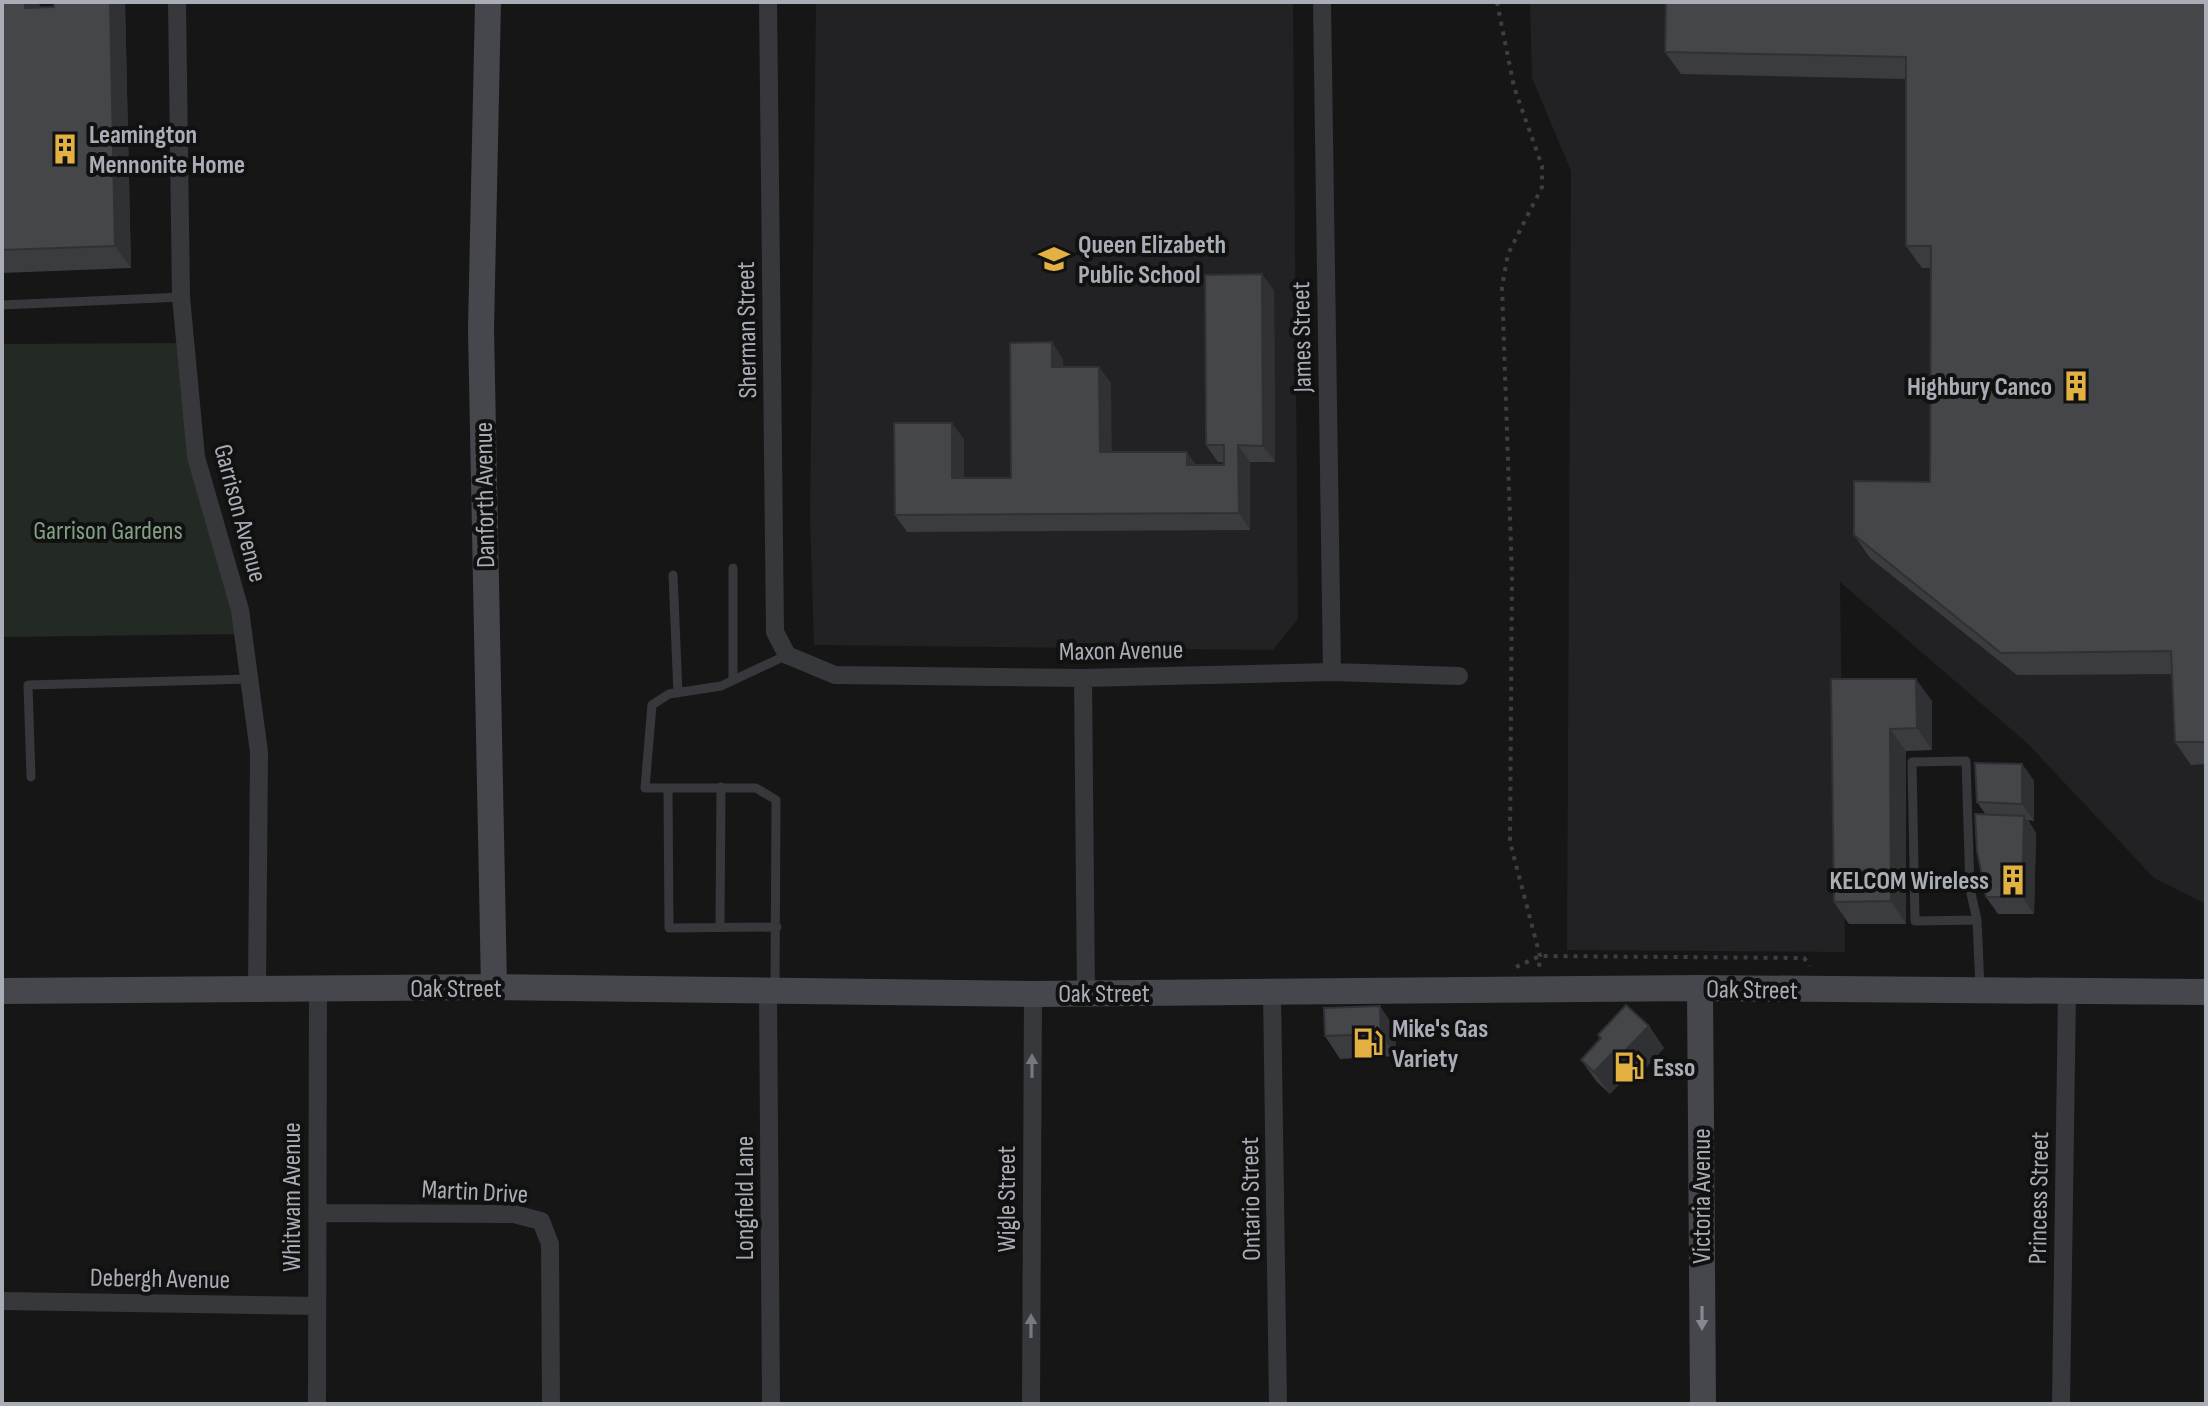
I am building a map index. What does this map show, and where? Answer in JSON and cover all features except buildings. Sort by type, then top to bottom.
[{"type":"street","name":"Garrison Avenue","points":[[177,2],[181,297],[196,457],[240,610],[259,752],[257,989]]},
{"type":"street","name":"Danforth Avenue","points":[[488,2],[481,329],[494,987]]},
{"type":"street","name":"Sherman Street","points":[[768,2],[775,632],[787,655]]},
{"type":"street","name":"James Street","points":[[1322,2],[1332,672]]},
{"type":"street","name":"Maxon Avenue","points":[[787,655],[835,675],[1083,678],[1332,672],[1459,676]]},
{"type":"street","points":[[1083,678],[1086,993]]},
{"type":"street","name":"Oak Street","points":[[2,991],[494,987],[1033,994],[1700,988],[2206,992]]},
{"type":"street","name":"Victoria Avenue","points":[[1700,988],[1703,1404]]},
{"type":"street","name":"Whitwam Avenue","points":[[317,1404],[318,989]]},
{"type":"street","name":"Longfield Lane","points":[[771,1404],[772,992]]},
{"type":"street","name":"Ontario Street","points":[[1272,992],[1278,1404]]},
{"type":"street","name":"Princess Street","points":[[2061,1404],[2067,992]]},
{"type":"street","name":"Wigle Street","points":[[1031,1404],[1033,994]]},
{"type":"street","name":"Martin Drive","points":[[317,1213],[514,1214],[541,1221],[550,1244],[551,1404]]},
{"type":"street","name":"Debergh Avenue","points":[[2,1301],[317,1306]]},
{"type":"lane","points":[[2,305],[181,297]]},
{"type":"lane","points":[[733,568],[733,680]]},
{"type":"lane","points":[[673,575],[678,693]]},
{"type":"lane","points":[[772,992],[777,927],[776,800],[756,788],[645,788],[652,705],[678,693],[733,680],[787,655]]},
{"type":"lane","points":[[31,777],[28,685],[250,679]]},
{"type":"lane","points":[[1977,920],[1915,921],[1912,762],[1966,761],[1970,889],[1977,920],[1980,992]]},
{"type":"lane","points":[[720,925],[721,787]]},
{"type":"lane","points":[[668,788],[669,928],[720,925],[777,927]]},
{"type":"path","points":[[1497,2],[1514,87],[1542,166],[1542,187],[1508,254],[1502,287],[1512,576],[1510,842],[1540,956],[1537,991]]},
{"type":"path","points":[[1540,956],[1804,958],[1828,990]]},
{"type":"shaded area","name":"Queen Elizabeth Public School","points":[[816,2],[1293,2],[1298,619],[1273,650],[814,645],[810,516]]},
{"type":"shaded area","name":"Highbury Canco","points":[[1530,2],[2206,2],[2206,904],[2154,878],[2027,743],[1840,582],[1845,952],[1567,950],[1571,171],[1532,78]]},
{"type":"green space","name":"Garrison Gardens","points":[[186,343],[196,457],[244,634],[2,637],[2,344]]},
{"type":"place","name":"Leamington Mennonite Home","points":[[65,149]]},
{"type":"place","name":"Queen Elizabeth Public School","points":[[1054,259]]},
{"type":"place","name":"Highbury Canco","points":[[2076,386]]},
{"type":"place","name":"KELCOM Wireless","points":[[2013,880]]},
{"type":"place","name":"Mike's Gas Variety","points":[[1368,1043]]},
{"type":"place","name":"Esso","points":[[1629,1067]]}]
